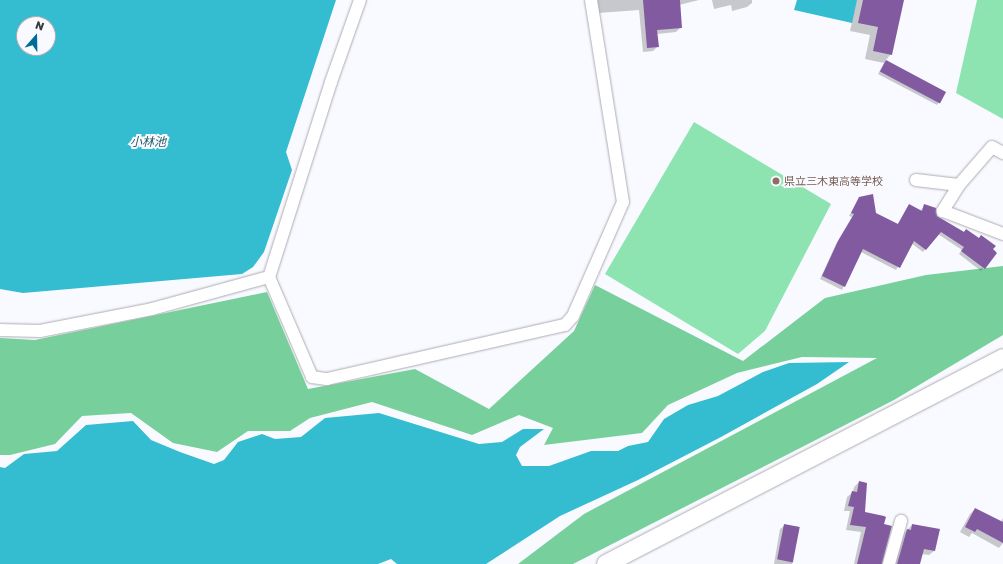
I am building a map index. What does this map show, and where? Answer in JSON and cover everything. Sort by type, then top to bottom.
[{"type":"street","points":[[360,0],[330,82],[269,277],[312,377],[327,379],[565,325],[573,316],[623,202],[591,0]]},
{"type":"street","points":[[1003,153],[992,147],[959,185],[943,211],[1003,234]]},
{"type":"street","points":[[916,180],[959,185]]},
{"type":"street","points":[[0,330],[40,330],[152,309],[269,277]]},
{"type":"street","points":[[606,564],[1003,358]]},
{"type":"street","points":[[888,564],[901,521]]},
{"type":"green space","points":[[977,0],[1003,0],[1003,119],[956,93]]},
{"type":"green space","points":[[694,122],[831,204],[765,331],[738,354],[605,274]]},
{"type":"green space","points":[[1003,266],[1003,335],[894,400],[573,564],[518,564],[584,514],[877,358],[802,357],[737,373],[668,405],[642,433],[544,445],[553,428],[519,415],[472,435],[372,402],[310,418],[290,431],[248,431],[217,452],[173,443],[131,413],[82,416],[55,444],[10,455],[0,455],[0,338],[35,340],[267,292],[308,389],[415,369],[489,409],[574,331],[595,285],[743,361],[825,298],[926,275]]},
{"type":"water","name":"小林池","points":[[0,0],[336,0],[286,152],[292,170],[264,252],[253,267],[242,274],[23,293],[0,289]]},
{"type":"water","points":[[797,0],[857,0],[852,23],[794,10]]},
{"type":"water","points":[[849,362],[817,384],[721,437],[638,480],[560,516],[486,564],[397,564],[391,559],[378,564],[0,564],[0,467],[5,468],[24,454],[57,451],[86,425],[133,421],[151,440],[214,464],[224,460],[238,442],[262,434],[275,439],[301,437],[325,418],[379,413],[479,444],[502,442],[523,429],[544,429],[520,447],[516,455],[522,466],[549,466],[591,451],[618,451],[628,446],[648,442],[664,419],[688,405],[718,396],[763,372],[789,363]]},
{"type":"building","points":[[643,0],[680,0],[682,28],[657,30],[659,47],[647,48]]},
{"type":"building","points":[[863,0],[904,0],[892,55],[873,51],[878,27],[858,23]]},
{"type":"building","points":[[886,60],[946,92],[940,103],[880,71]]},
{"type":"building","points":[[873,194],[876,213],[898,224],[909,204],[922,211],[924,204],[936,208],[937,216],[964,232],[966,229],[979,238],[981,235],[996,246],[993,249],[997,253],[985,269],[961,251],[964,247],[941,232],[926,250],[914,241],[900,268],[863,249],[845,287],[822,276],[838,241],[854,214],[851,213],[859,197]]},
{"type":"building","points":[[859,481],[867,483],[865,512],[886,517],[884,524],[892,526],[882,564],[857,564],[866,527],[850,525],[854,507],[848,506],[852,491],[857,492]]},
{"type":"building","points":[[975,508],[1003,522],[1003,543],[977,529],[975,532],[965,527]]},
{"type":"building","points":[[784,524],[800,527],[793,562],[777,559]]},
{"type":"building","points":[[912,524],[940,529],[935,551],[924,549],[920,564],[897,564],[907,529],[911,530]]},
{"type":"place","name":"県立三木東高等学校","points":[[776,181]]}]
